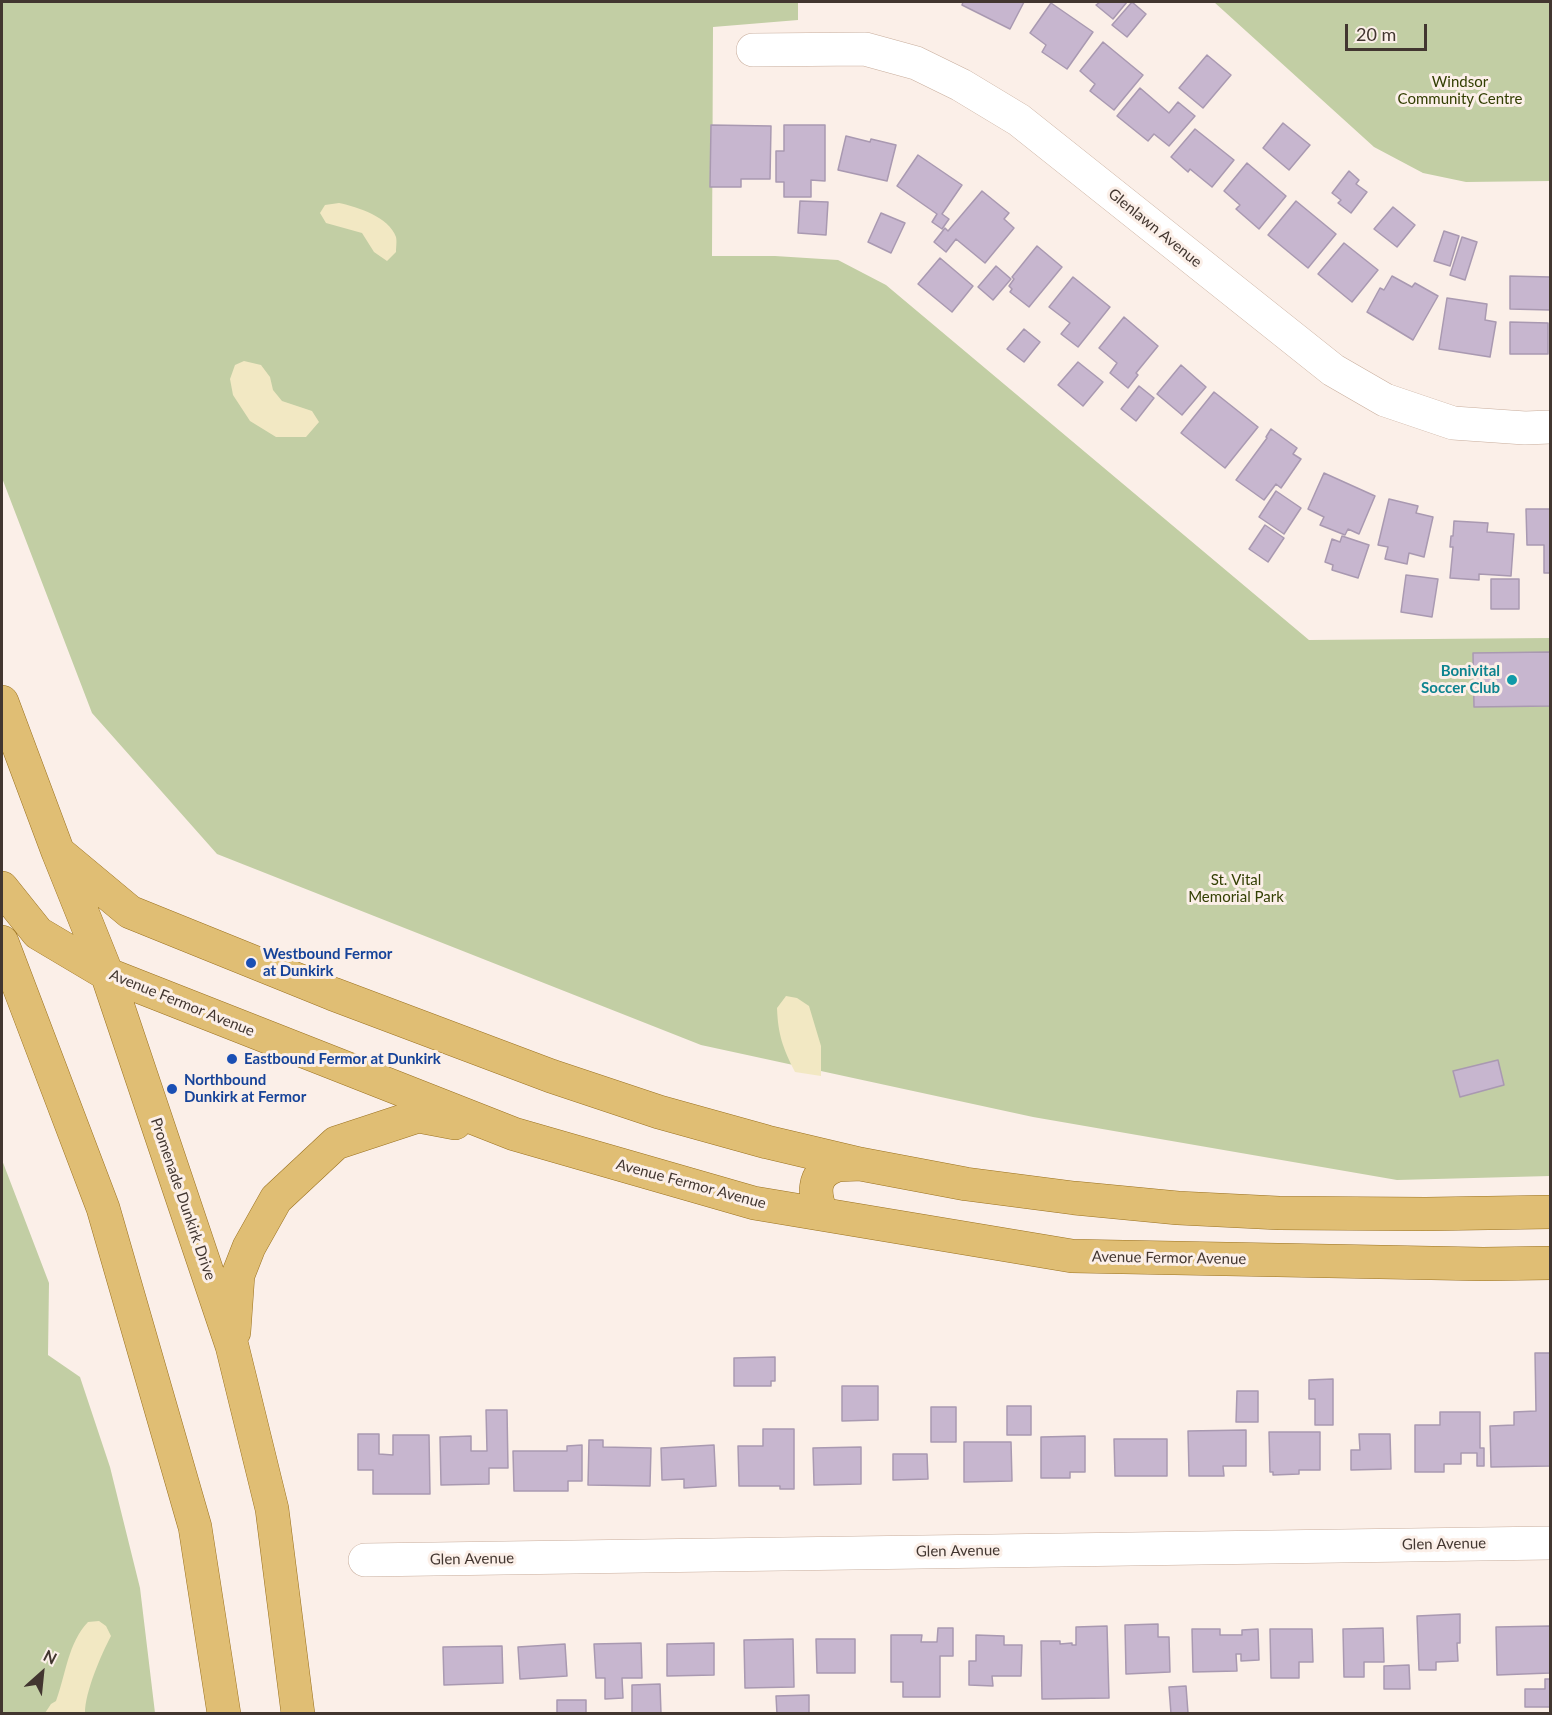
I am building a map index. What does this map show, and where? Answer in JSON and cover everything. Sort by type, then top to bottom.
[{"type":"main road","name":"Promenade Dunkirk Drive","points":[[2,702],[107,974],[232,1346],[272,1509],[298,1713]]},
{"type":"main road","points":[[58,852],[130,912],[333,994],[551,1076],[659,1112],[767,1142],[860,1164],[977,1186],[1178,1208],[1291,1213],[1551,1212]]},
{"type":"main road","name":"Avenue Fermor Avenue","points":[[2,888],[38,933],[107,974],[514,1134],[754,1203],[1072,1256],[1471,1264],[1551,1263]]},
{"type":"main road","points":[[2,942],[110,1230],[195,1527],[224,1713]]},
{"type":"main road","points":[[232,1346],[238,1275],[249,1247],[276,1199],[336,1143],[418,1116],[514,1134]]},
{"type":"main road","points":[[822,1214],[815,1190],[819,1179],[826,1170],[837,1165],[860,1164]]},
{"type":"street","name":"Glenlawn Avenue","points":[[753,50],[865,49],[916,63],[960,85],[1020,120],[1333,370],[1385,400],[1453,423],[1525,428],[1551,427]]},
{"type":"street","name":"Glen Avenue","points":[[365,1560],[1551,1543]]},
{"type":"green space","name":"St. Vital Memorial Park","points":[[2,2],[798,2],[798,20],[713,27],[712,256],[775,256],[838,260],[886,285],[1309,640],[1550,638],[1550,1176],[1397,1180],[1033,1117],[701,1045],[217,854],[92,713],[2,478]]},
{"type":"green space","name":"Windsor Community Centre","points":[[1214,2],[1550,2],[1550,181],[1466,182],[1423,173],[1374,147]]},
{"type":"green space","points":[[2,1160],[49,1283],[48,1355],[80,1377],[110,1467],[140,1588],[155,1713],[2,1713]]},
{"type":"sand","points":[[339,203],[372,214],[392,230],[396,239],[396,252],[387,261],[374,252],[362,233],[326,223],[320,213],[325,205]]},
{"type":"sand","points":[[244,361],[261,365],[270,377],[273,390],[282,401],[312,411],[319,422],[306,437],[276,437],[250,421],[233,395],[230,379],[235,365]]},
{"type":"sand","points":[[786,996],[797,998],[809,1006],[821,1046],[821,1076],[795,1072],[787,1056],[780,1034],[777,1008]]},
{"type":"sand","points":[[99,1621],[106,1626],[111,1636],[98,1663],[85,1713],[45,1713],[56,1701],[72,1649],[81,1630],[88,1622]]},
{"type":"building","points":[[963,2],[1024,2],[1010,29],[962,5]]},
{"type":"building","points":[[1100,2],[1127,2],[1113,19],[1096,5]]},
{"type":"building","points":[[1132,2],[1146,14],[1127,37],[1112,25]]},
{"type":"building","points":[[1051,3],[1093,32],[1067,69],[1042,52],[1046,45],[1030,33]]},
{"type":"building","points":[[1103,42],[1143,75],[1114,110],[1090,91],[1095,84],[1080,71]]},
{"type":"building","points":[[1207,55],[1231,75],[1203,108],[1179,88]]},
{"type":"building","points":[[1140,88],[1169,113],[1178,102],[1195,116],[1169,146],[1154,134],[1148,141],[1117,116]]},
{"type":"building","points":[[1283,123],[1310,145],[1289,170],[1263,148]]},
{"type":"building","points":[[711,125],[771,126],[770,179],[741,179],[741,187],[710,187]]},
{"type":"building","points":[[784,125],[825,125],[825,181],[811,180],[811,197],[784,197],[784,182],[776,182],[776,151],[784,151]]},
{"type":"building","points":[[1195,129],[1234,160],[1212,187],[1190,169],[1188,172],[1171,157]]},
{"type":"building","points":[[846,136],[896,145],[887,181],[838,170]]},
{"type":"building","points":[[918,155],[962,185],[942,214],[949,219],[942,229],[932,222],[937,214],[897,186]]},
{"type":"building","points":[[1247,163],[1286,196],[1259,229],[1236,209],[1240,205],[1224,191]]},
{"type":"building","points":[[1349,171],[1359,180],[1356,184],[1367,192],[1351,213],[1338,203],[1341,200],[1332,193]]},
{"type":"building","points":[[982,191],[1009,213],[1004,219],[1014,228],[985,263],[956,239],[946,252],[934,242],[945,228],[948,231]]},
{"type":"building","points":[[800,201],[828,202],[826,235],[798,233]]},
{"type":"building","points":[[1296,201],[1336,234],[1308,268],[1268,235]]},
{"type":"building","points":[[1393,207],[1415,225],[1397,247],[1374,229]]},
{"type":"building","points":[[881,213],[905,223],[891,253],[868,242]]},
{"type":"building","points":[[1444,231],[1459,236],[1450,266],[1434,261]]},
{"type":"building","points":[[1462,237],[1477,242],[1465,280],[1450,275]]},
{"type":"building","points":[[1344,243],[1378,270],[1352,302],[1318,274]]},
{"type":"building","points":[[1037,246],[1062,267],[1029,307],[1010,292],[1012,289],[1009,286],[1014,279],[1012,277]]},
{"type":"building","points":[[940,258],[973,286],[952,312],[918,284]]},
{"type":"building","points":[[996,266],[1011,279],[993,300],[978,287]]},
{"type":"building","points":[[1392,276],[1412,287],[1415,283],[1438,296],[1413,340],[1367,312],[1380,288],[1384,290]]},
{"type":"building","points":[[1510,276],[1550,277],[1550,310],[1510,309]]},
{"type":"building","points":[[1073,277],[1110,307],[1078,347],[1061,334],[1070,323],[1049,307]]},
{"type":"building","points":[[1447,298],[1487,304],[1485,320],[1496,322],[1490,357],[1439,349]]},
{"type":"building","points":[[1124,317],[1158,346],[1136,373],[1138,375],[1128,388],[1110,373],[1117,363],[1099,348]]},
{"type":"building","points":[[1510,322],[1548,323],[1548,354],[1510,354]]},
{"type":"building","points":[[1024,329],[1040,342],[1024,362],[1007,349]]},
{"type":"building","points":[[1078,362],[1103,382],[1083,406],[1058,385]]},
{"type":"building","points":[[1181,365],[1206,387],[1182,415],[1157,394]]},
{"type":"building","points":[[1139,386],[1154,398],[1136,421],[1121,409]]},
{"type":"building","points":[[1214,392],[1258,427],[1225,468],[1181,433]]},
{"type":"building","points":[[1271,429],[1297,448],[1293,454],[1301,459],[1281,488],[1276,484],[1264,500],[1236,480]]},
{"type":"building","points":[[1324,473],[1375,496],[1359,534],[1348,529],[1345,535],[1320,525],[1324,517],[1308,509]]},
{"type":"building","points":[[1276,491],[1301,508],[1284,534],[1259,517]]},
{"type":"building","points":[[1389,499],[1418,506],[1416,513],[1433,517],[1424,557],[1409,553],[1407,564],[1385,559],[1388,547],[1378,545]]},
{"type":"building","points":[[1526,509],[1550,509],[1550,573],[1544,573],[1544,545],[1527,545]]},
{"type":"building","points":[[1454,521],[1488,523],[1487,532],[1514,534],[1511,576],[1479,574],[1479,580],[1450,578],[1453,547],[1450,547]]},
{"type":"building","points":[[1265,525],[1284,538],[1268,562],[1249,549]]},
{"type":"building","points":[[1342,536],[1369,545],[1358,578],[1332,570],[1333,565],[1325,562],[1332,539],[1340,542]]},
{"type":"building","points":[[1406,575],[1438,579],[1432,617],[1401,612]]},
{"type":"building","points":[[1491,579],[1519,579],[1519,609],[1491,609]]},
{"type":"building","name":"Bonivital Soccer Club","points":[[1550,652],[1550,706],[1474,707],[1473,653]]},
{"type":"building","points":[[1498,1060],[1504,1085],[1460,1097],[1453,1071]]},
{"type":"building","points":[[1535,1353],[1550,1353],[1550,1466],[1491,1467],[1490,1426],[1514,1425],[1514,1412],[1536,1411]]},
{"type":"building","points":[[775,1357],[775,1381],[771,1381],[771,1386],[734,1386],[734,1358]]},
{"type":"building","points":[[1333,1379],[1333,1425],[1315,1425],[1315,1399],[1309,1399],[1309,1380]]},
{"type":"building","points":[[842,1386],[878,1386],[878,1420],[842,1421]]},
{"type":"building","points":[[1237,1391],[1258,1391],[1258,1422],[1236,1422]]},
{"type":"building","points":[[1007,1406],[1031,1406],[1031,1435],[1007,1435]]},
{"type":"building","points":[[931,1407],[956,1407],[956,1442],[931,1442]]},
{"type":"building","points":[[486,1410],[507,1410],[508,1468],[489,1468],[489,1484],[441,1485],[440,1437],[471,1436],[471,1451],[487,1451]]},
{"type":"building","points":[[1440,1412],[1480,1412],[1480,1448],[1484,1448],[1484,1466],[1477,1466],[1477,1453],[1461,1453],[1461,1464],[1444,1464],[1444,1472],[1415,1472],[1415,1425],[1440,1425]]},
{"type":"building","points":[[763,1429],[794,1429],[794,1489],[780,1489],[780,1486],[739,1486],[738,1446],[763,1446]]},
{"type":"building","points":[[1246,1430],[1246,1466],[1223,1466],[1224,1476],[1189,1476],[1188,1431]]},
{"type":"building","points":[[1269,1432],[1320,1432],[1320,1470],[1299,1470],[1299,1474],[1273,1475],[1273,1472],[1270,1472]]},
{"type":"building","points":[[358,1434],[379,1434],[379,1454],[393,1455],[393,1435],[429,1435],[430,1494],[373,1494],[373,1470],[358,1470]]},
{"type":"building","points":[[1359,1434],[1390,1434],[1391,1469],[1351,1470],[1351,1450],[1360,1450]]},
{"type":"building","points":[[1085,1436],[1085,1472],[1070,1472],[1070,1478],[1041,1478],[1041,1437]]},
{"type":"building","points":[[1114,1439],[1167,1439],[1167,1476],[1115,1476]]},
{"type":"building","points":[[589,1440],[603,1440],[603,1447],[651,1448],[650,1486],[588,1485]]},
{"type":"building","points":[[964,1442],[1011,1442],[1012,1481],[964,1482]]},
{"type":"building","points":[[582,1445],[582,1481],[568,1481],[568,1491],[514,1491],[513,1451],[567,1451],[567,1446]]},
{"type":"building","points":[[714,1445],[716,1486],[684,1488],[684,1479],[662,1480],[661,1448]]},
{"type":"building","points":[[861,1447],[861,1484],[814,1485],[813,1448]]},
{"type":"building","points":[[893,1454],[927,1454],[928,1479],[893,1480]]},
{"type":"building","points":[[1460,1614],[1458,1661],[1436,1662],[1436,1670],[1419,1670],[1417,1616]]},
{"type":"building","points":[[1158,1624],[1158,1637],[1169,1637],[1170,1672],[1126,1674],[1125,1625]]},
{"type":"building","points":[[1107,1626],[1109,1698],[1042,1699],[1041,1641],[1060,1641],[1060,1644],[1076,1645],[1076,1627]]},
{"type":"building","points":[[1550,1626],[1550,1673],[1497,1675],[1496,1627]]},
{"type":"building","points":[[938,1628],[953,1628],[953,1656],[940,1656],[940,1697],[903,1697],[903,1682],[891,1682],[891,1635],[922,1635],[921,1642],[937,1642]]},
{"type":"building","points":[[1383,1628],[1384,1662],[1364,1662],[1364,1677],[1344,1677],[1343,1629]]},
{"type":"building","points":[[1192,1629],[1220,1629],[1220,1635],[1242,1635],[1242,1630],[1258,1629],[1259,1660],[1241,1661],[1241,1654],[1236,1654],[1237,1671],[1193,1672]]},
{"type":"building","points":[[1270,1629],[1312,1629],[1313,1662],[1299,1662],[1299,1678],[1271,1678]]},
{"type":"building","points":[[976,1635],[1004,1636],[1004,1645],[1022,1645],[1021,1676],[992,1676],[993,1686],[969,1685],[969,1661],[976,1661]]},
{"type":"building","points":[[793,1639],[794,1687],[745,1688],[744,1640]]},
{"type":"building","points":[[816,1639],[855,1639],[855,1673],[817,1673]]},
{"type":"building","points":[[641,1643],[642,1678],[622,1678],[623,1698],[605,1699],[605,1678],[596,1678],[594,1644]]},
{"type":"building","points":[[714,1643],[714,1675],[667,1676],[667,1644]]},
{"type":"building","points":[[565,1644],[567,1676],[520,1679],[518,1647]]},
{"type":"building","points":[[502,1646],[503,1683],[444,1685],[443,1647]]},
{"type":"building","points":[[1409,1665],[1410,1689],[1384,1689],[1384,1666]]},
{"type":"building","points":[[1545,1679],[1550,1679],[1550,1707],[1525,1707],[1525,1689],[1545,1689]]},
{"type":"building","points":[[660,1684],[661,1714],[632,1714],[632,1685]]},
{"type":"building","points":[[1186,1686],[1188,1713],[1171,1714],[1169,1687]]},
{"type":"building","points":[[809,1695],[809,1714],[777,1714],[776,1696]]},
{"type":"building","points":[[557,1700],[586,1700],[586,1714],[557,1714]]},
{"type":"place","name":"Bonivital Soccer Club","points":[[1512,680]]},
{"type":"place","name":"Westbound Fermor at Dunkirk","points":[[251,963]]},
{"type":"place","name":"Eastbound Fermor at Dunkirk","points":[[232,1059]]},
{"type":"place","name":"Northbound Dunkirk at Fermor","points":[[172,1089]]}]
